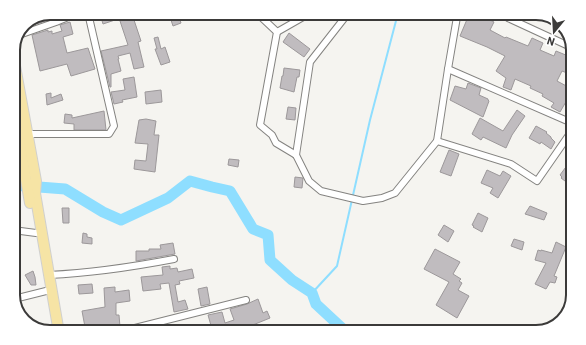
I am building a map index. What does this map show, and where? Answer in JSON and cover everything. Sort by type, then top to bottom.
[{"type":"main road","points":[[20,94],[36,182],[35,193],[58,325]]},
{"type":"main road","points":[[20,144],[53,325]]},
{"type":"street","points":[[26,33],[61,20]]},
{"type":"street","points":[[27,134],[109,134],[114,126],[90,20]]},
{"type":"street","points":[[264,20],[277,32]]},
{"type":"street","points":[[298,20],[277,32],[260,125],[272,135],[276,143],[296,155],[309,181],[321,191],[363,201],[382,198],[396,193],[437,141],[456,20]]},
{"type":"street","points":[[296,155],[310,62],[343,20]]},
{"type":"street","points":[[512,20],[565,44]]},
{"type":"street","points":[[448,69],[566,120]]},
{"type":"street","points":[[437,141],[511,164],[536,181],[566,139]]},
{"type":"street","points":[[20,231],[36,233]]},
{"type":"street","points":[[49,275],[81,274],[136,267],[174,259]]},
{"type":"street","points":[[20,297],[46,291]]},
{"type":"street","points":[[147,325],[246,300]]},
{"type":"building","points":[[102,20],[115,20],[103,24]]},
{"type":"building","points":[[134,20],[141,41],[138,42],[144,67],[134,69],[130,53],[118,56],[121,71],[111,74],[110,87],[101,51],[128,45],[120,21]]},
{"type":"building","points":[[171,20],[180,20],[181,23],[173,26]]},
{"type":"building","points":[[467,20],[490,20],[494,22],[490,30],[505,38],[506,37],[528,46],[532,38],[543,43],[540,50],[554,56],[556,51],[566,55],[566,73],[562,71],[557,81],[566,86],[566,102],[560,112],[551,107],[554,103],[542,96],[543,94],[530,88],[531,86],[515,79],[511,90],[503,87],[506,78],[496,71],[505,56],[460,36]]},
{"type":"building","points":[[70,22],[73,34],[63,37],[67,53],[88,48],[95,69],[71,76],[67,64],[40,71],[32,35],[48,30],[48,32],[52,31],[52,34],[62,31],[60,25]]},
{"type":"building","points":[[289,33],[310,49],[304,57],[283,42]]},
{"type":"building","points":[[158,37],[161,49],[165,47],[170,62],[161,65],[155,49],[157,49],[154,38]]},
{"type":"building","points":[[284,68],[300,70],[294,92],[280,88]]},
{"type":"building","points":[[134,77],[137,97],[122,100],[123,102],[114,104],[111,92],[125,90],[123,79]]},
{"type":"building","points":[[468,83],[481,88],[479,95],[488,99],[489,101],[483,117],[450,100],[455,86],[466,89]]},
{"type":"building","points":[[161,90],[162,102],[146,104],[145,92]]},
{"type":"building","points":[[51,93],[51,98],[61,94],[63,100],[47,105],[46,94]]},
{"type":"building","points":[[288,107],[296,108],[295,120],[286,119]]},
{"type":"building","points":[[517,110],[525,116],[512,135],[506,148],[483,137],[481,140],[472,134],[480,118],[503,131]]},
{"type":"building","points":[[104,111],[106,130],[74,130],[74,124],[64,123],[65,114],[72,115],[72,118]]},
{"type":"building","points":[[146,119],[156,121],[154,135],[159,135],[155,172],[134,169],[135,160],[146,161],[148,144],[135,143],[139,120]]},
{"type":"building","points":[[536,126],[547,132],[546,133],[555,142],[551,149],[541,142],[540,144],[529,138]]},
{"type":"building","points":[[449,150],[459,154],[451,176],[440,172]]},
{"type":"building","points":[[229,159],[239,160],[238,167],[228,165]]},
{"type":"building","points":[[566,167],[566,182],[561,178],[562,177],[560,175]]},
{"type":"building","points":[[487,170],[500,176],[503,171],[511,176],[498,198],[490,193],[493,188],[481,183]]},
{"type":"building","points":[[295,177],[303,178],[302,188],[294,187]]},
{"type":"building","points":[[530,206],[547,213],[544,220],[525,214]]},
{"type":"building","points":[[62,208],[69,208],[69,223],[63,223]]},
{"type":"building","points":[[478,213],[488,218],[482,232],[472,225]]},
{"type":"building","points":[[444,225],[454,231],[448,242],[438,235]]},
{"type":"building","points":[[83,233],[87,234],[87,237],[92,238],[92,244],[82,243]]},
{"type":"building","points":[[514,239],[524,242],[522,250],[511,246]]},
{"type":"building","points":[[556,242],[566,247],[554,276],[557,277],[555,283],[550,282],[546,289],[535,284],[546,263],[535,260],[538,250],[552,253]]},
{"type":"building","points":[[173,243],[175,254],[136,261],[136,251],[161,249],[160,245]]},
{"type":"building","points":[[435,249],[460,262],[453,274],[461,279],[459,281],[462,283],[458,290],[469,296],[457,318],[436,305],[449,282],[424,269]]},
{"type":"building","points":[[170,266],[170,269],[177,268],[178,272],[192,269],[194,278],[179,281],[180,284],[175,285],[178,302],[185,300],[188,309],[174,312],[169,283],[160,284],[161,289],[143,291],[141,277],[163,275],[162,267]]},
{"type":"building","points":[[33,271],[36,285],[31,285],[25,275]]},
{"type":"building","points":[[92,284],[93,293],[79,294],[78,285]]},
{"type":"building","points":[[115,287],[115,292],[129,290],[130,301],[116,303],[116,315],[119,315],[120,325],[85,325],[82,311],[105,307],[104,288]]},
{"type":"building","points":[[207,287],[210,304],[201,306],[198,289]]},
{"type":"building","points":[[258,299],[263,313],[267,311],[270,318],[253,325],[211,325],[208,315],[222,312],[225,323],[234,320],[230,309]]},
{"type":"waterway","points":[[312,293],[337,266],[370,120],[396,20]]},
{"type":"waterway","points":[[20,186],[65,189],[103,212],[121,220],[168,198],[190,181],[230,191],[253,229],[268,235],[270,260],[292,280],[312,293],[316,304],[339,325]]}]
